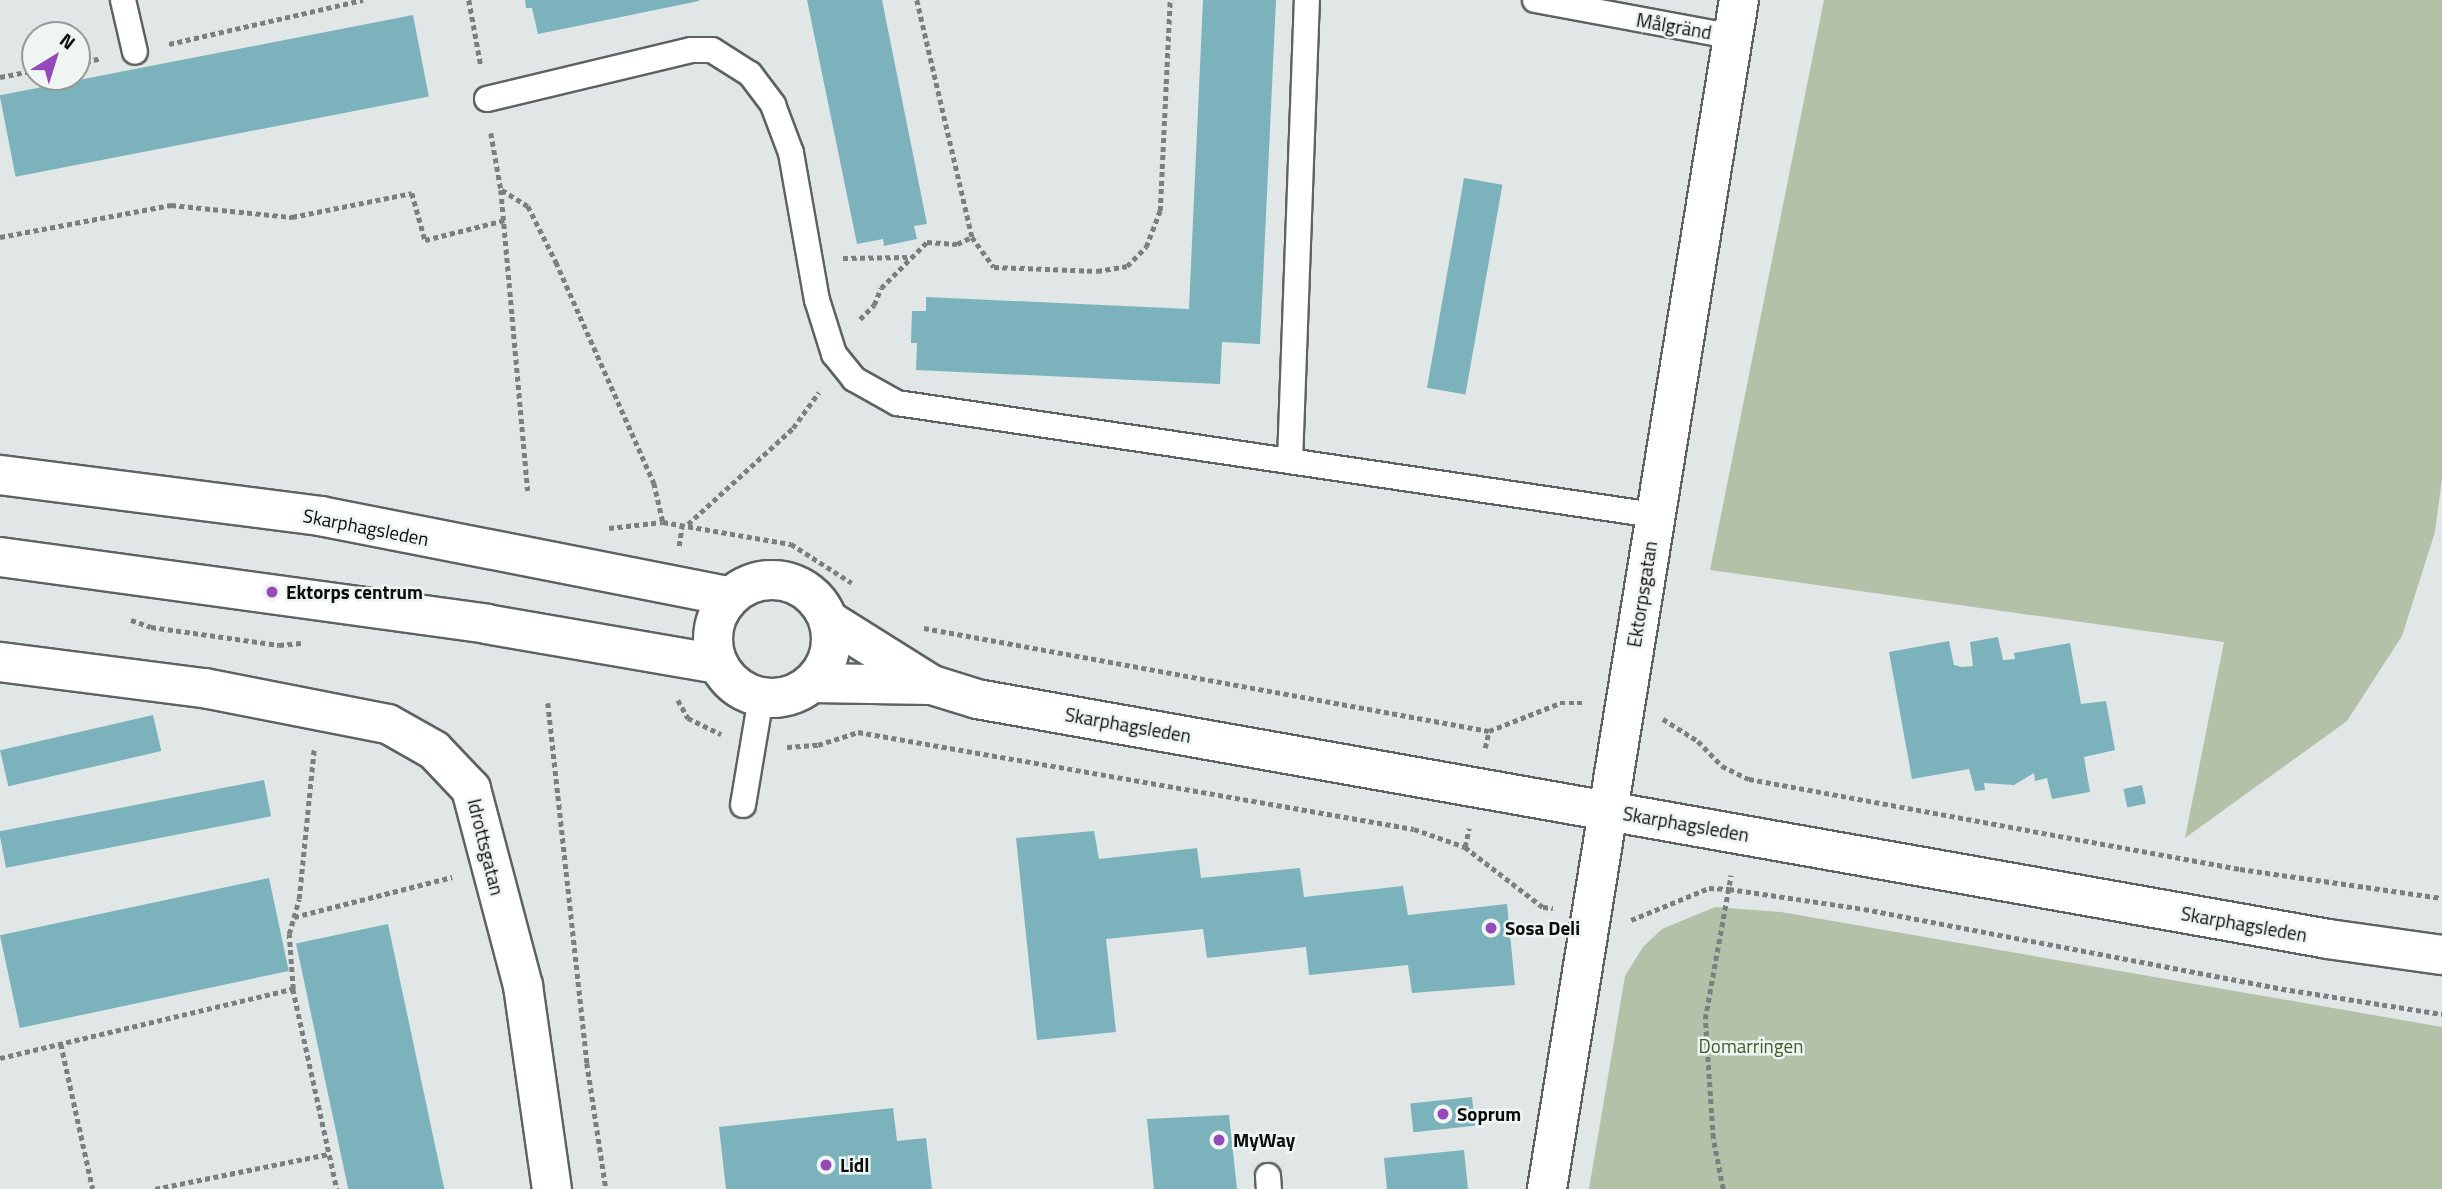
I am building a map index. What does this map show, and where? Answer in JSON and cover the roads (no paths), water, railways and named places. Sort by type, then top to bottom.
[{"type":"main road","name":"Ektorpsgatan","points":[[1547,1189],[1735,18]]},
{"type":"main road","name":"Skarphagsleden","points":[[0,475],[320,516],[729,596]]},
{"type":"main road","points":[[0,557],[325,600],[717,663]]},
{"type":"main road","points":[[758,580],[783,580],[806,589],[830,621],[830,652],[814,683],[800,693],[761,697],[743,692],[717,663],[714,626],[729,596],[758,580]]},
{"type":"main road","name":"Skarphagsleden","points":[[830,621],[932,685],[976,699],[2328,939],[2442,956]]},
{"type":"main road","name":"Idrottsgatan","points":[[0,662],[204,688],[320,710],[388,724],[434,750],[471,789],[523,986],[552,1189]]},
{"type":"main road","name":"Skarphagsleden","points":[[814,683],[932,685]]},
{"type":"lane","points":[[123,0],[135,52]]},
{"type":"lane","points":[[1290,461],[1307,0]]},
{"type":"lane","name":"Målgränd","points":[[1535,0],[1735,18]]},
{"type":"lane","points":[[487,99],[691,50],[712,50],[750,74],[773,105],[791,153],[811,264],[837,359],[873,392],[897,403],[1654,515]]},
{"type":"lane","points":[[743,805],[761,697]]},
{"type":"place","name":"Ektorps centrum","points":[[272,592]]},
{"type":"place","name":"Sosa Deli","points":[[1491,928]]},
{"type":"place","name":"Soprum","points":[[1443,1114]]},
{"type":"place","name":"MyWay","points":[[1219,1140]]},
{"type":"place","name":"Lidl","points":[[826,1165]]},
{"type":"park label","name":"Domarringen","points":[[1751,1046]]}]
